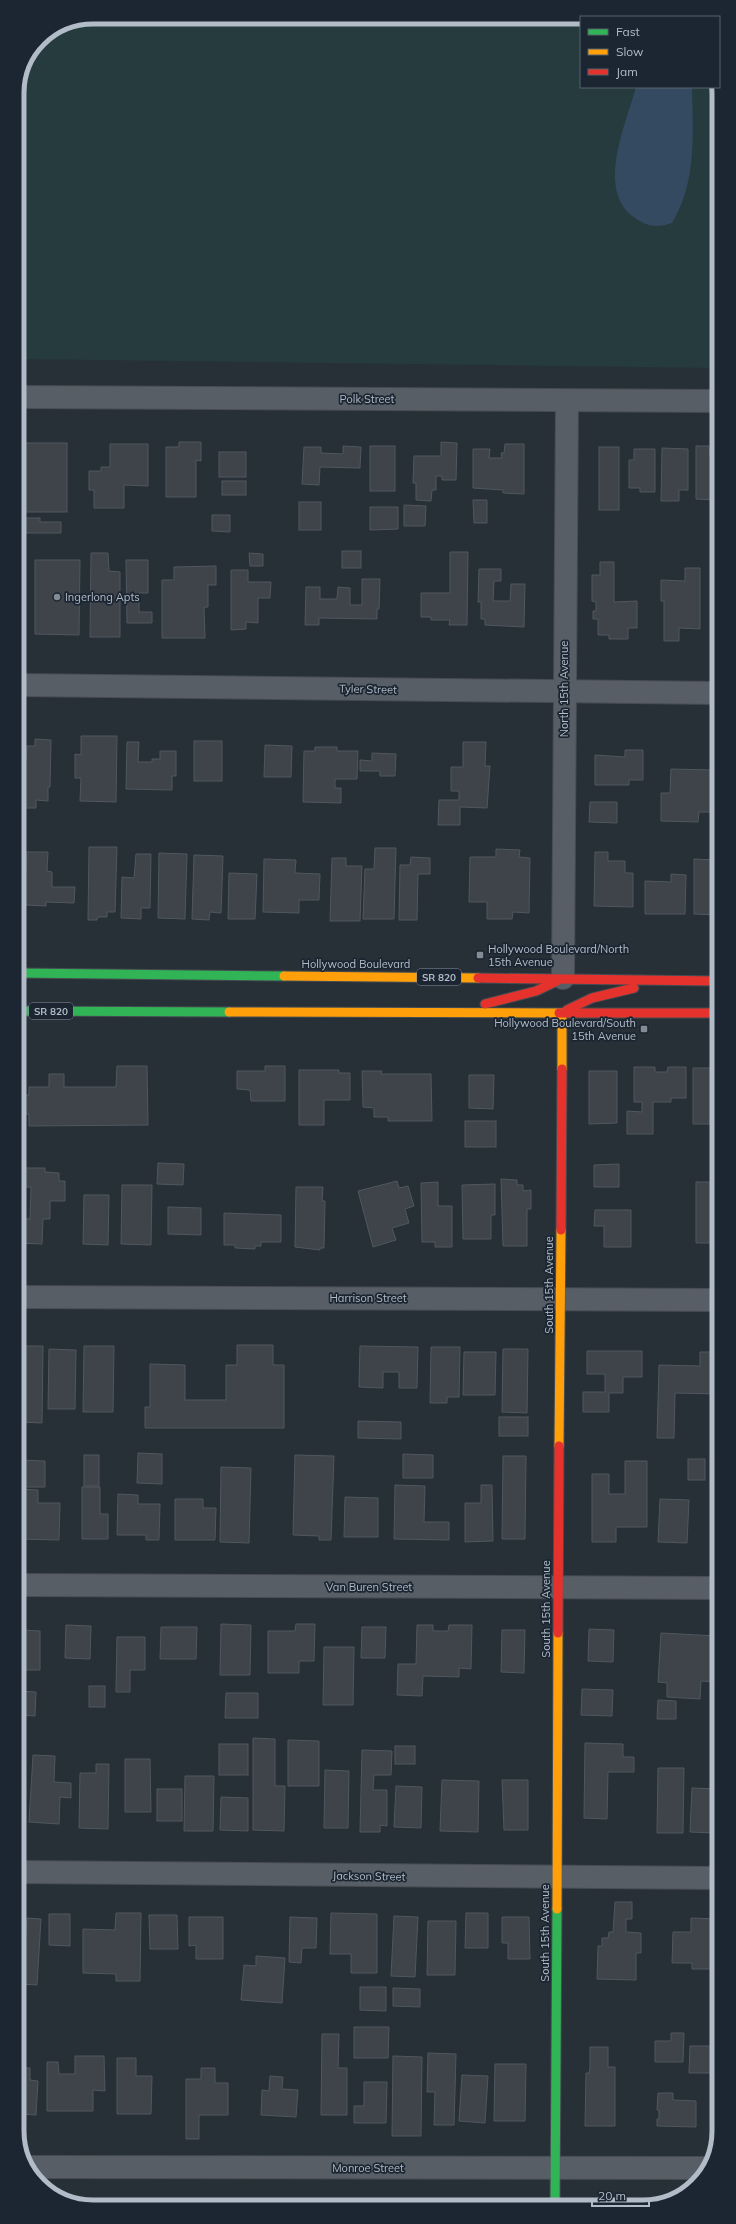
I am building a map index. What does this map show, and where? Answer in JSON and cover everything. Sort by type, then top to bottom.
[{"type":"main road","name":"Hollywood Boulevard","points":[[24,973],[562,978],[712,981]]},
{"type":"main road","points":[[26,982],[43,973]]},
{"type":"main road","points":[[451,1012],[536,991],[562,978]]},
{"type":"main road","points":[[562,1013],[592,998],[665,981]]},
{"type":"main road","name":"SR 820","points":[[24,1011],[712,1014]]},
{"type":"main road","name":"South 15th Avenue","points":[[555,2200],[558,1587],[562,1299],[562,1013]]},
{"type":"street","name":"Polk Street","points":[[24,397],[712,401]]},
{"type":"street","name":"North 15th Avenue","points":[[562,978],[567,401]]},
{"type":"street","name":"Tyler Street","points":[[24,685],[712,693]]},
{"type":"street","name":"Harrison Street","points":[[24,1297],[712,1300]]},
{"type":"street","name":"Van Buren Street","points":[[24,1585],[712,1588]]},
{"type":"street","name":"Jackson Street","points":[[24,1872],[557,1878],[712,1878]]},
{"type":"street","name":"Monroe Street","points":[[35,2167],[702,2168]]},
{"type":"green space","points":[[580,24],[580,88],[711,88],[712,368],[24,359],[24,93],[25,79],[29,66],[44,44],[66,29],[79,25]]},
{"type":"water","points":[[636,88],[692,88],[693,139],[690,174],[686,191],[672,223],[662,226],[648,225],[635,218],[623,206],[617,191],[615,174],[621,138]]},
{"type":"building","points":[[179,442],[201,442],[201,461],[196,460],[196,497],[166,497],[166,447],[179,447]]},
{"type":"building","points":[[441,442],[457,443],[456,480],[442,480],[442,476],[436,476],[436,490],[432,490],[431,501],[416,500],[416,483],[413,483],[414,456],[441,456]]},
{"type":"building","points":[[24,443],[67,443],[67,512],[24,512]]},
{"type":"building","points":[[110,444],[148,444],[148,486],[124,485],[124,508],[94,508],[94,490],[89,490],[89,471],[101,471],[101,467],[110,467]]},
{"type":"building","points":[[505,444],[524,444],[524,494],[503,493],[503,490],[473,488],[473,449],[490,449],[489,458],[502,458],[501,453],[504,453]]},
{"type":"building","points":[[343,446],[361,447],[360,468],[320,467],[319,485],[302,484],[304,447],[321,447],[321,453],[343,454]]},
{"type":"building","points":[[370,446],[395,446],[395,491],[370,491]]},
{"type":"building","points":[[696,446],[709,446],[710,457],[712,457],[712,500],[696,499]]},
{"type":"building","points":[[599,447],[619,447],[619,510],[599,510]]},
{"type":"building","points":[[662,448],[688,449],[688,490],[679,490],[679,501],[661,501]]},
{"type":"building","points":[[634,449],[655,449],[655,492],[640,492],[640,488],[629,488],[629,460],[634,460]]},
{"type":"building","points":[[219,452],[246,452],[246,477],[219,477]]},
{"type":"building","points":[[222,481],[246,481],[246,495],[222,495]]},
{"type":"building","points":[[473,500],[487,500],[487,523],[474,523]]},
{"type":"building","points":[[299,502],[321,502],[321,530],[299,530]]},
{"type":"building","points":[[404,505],[426,506],[425,526],[404,526]]},
{"type":"building","points":[[370,507],[398,507],[398,529],[370,530]]},
{"type":"building","points":[[212,515],[230,515],[230,532],[212,531]]},
{"type":"building","points":[[24,518],[40,518],[40,522],[61,522],[61,533],[24,533]]},
{"type":"building","points":[[342,551],[361,551],[361,568],[342,568]]},
{"type":"building","points":[[450,552],[468,552],[467,625],[449,625],[450,620],[431,620],[431,617],[421,617],[421,593],[450,593]]},
{"type":"building","points":[[91,553],[108,553],[109,571],[120,572],[120,637],[90,637]]},
{"type":"building","points":[[249,553],[263,554],[263,566],[250,566]]},
{"type":"building","name":"Ingerlong Apts","points":[[35,560],[80,560],[79,635],[35,634]]},
{"type":"building","points":[[126,560],[148,560],[148,593],[139,593],[139,612],[152,612],[152,623],[127,623]]},
{"type":"building","points":[[600,562],[614,562],[614,602],[637,601],[637,628],[628,628],[628,639],[609,639],[609,635],[598,635],[598,619],[593,619],[593,611],[596,611],[596,602],[592,601],[592,575],[600,575]]},
{"type":"building","points":[[216,566],[216,585],[208,585],[208,607],[204,607],[205,638],[162,638],[162,580],[174,580],[174,567]]},
{"type":"building","points":[[685,568],[700,568],[700,629],[679,628],[679,641],[664,641],[664,601],[661,601],[661,580],[685,581]]},
{"type":"building","points":[[479,569],[501,569],[501,581],[494,581],[493,601],[510,601],[511,584],[525,584],[524,627],[485,625],[485,619],[481,619],[481,602],[478,602]]},
{"type":"building","points":[[231,570],[248,570],[248,582],[271,582],[270,598],[258,598],[258,623],[246,622],[246,629],[231,630]]},
{"type":"building","points":[[362,579],[380,579],[379,609],[377,609],[377,619],[319,618],[319,625],[305,625],[306,587],[320,587],[320,599],[337,599],[338,587],[350,588],[350,605],[362,605]]},
{"type":"building","points":[[81,736],[117,736],[116,802],[80,801],[81,778],[75,778],[75,754],[81,755]]},
{"type":"building","points":[[35,739],[51,740],[50,787],[48,787],[48,801],[36,800],[36,808],[24,808],[24,760],[26,761],[27,746],[35,746]]},
{"type":"building","points":[[194,741],[222,741],[222,781],[194,781]]},
{"type":"building","points":[[127,742],[139,742],[138,762],[152,762],[152,759],[160,759],[160,751],[176,751],[176,776],[172,776],[172,790],[126,789]]},
{"type":"building","points":[[463,742],[486,742],[485,766],[490,766],[487,808],[460,807],[460,825],[438,825],[439,800],[459,800],[459,791],[451,791],[451,767],[463,767]]},
{"type":"building","points":[[265,745],[292,746],[291,777],[264,777]]},
{"type":"building","points":[[315,747],[337,747],[337,751],[358,751],[357,779],[335,779],[335,788],[341,788],[341,803],[303,802],[304,751],[315,751]]},
{"type":"building","points":[[625,750],[643,750],[643,780],[629,780],[629,785],[595,785],[595,755],[625,757]]},
{"type":"building","points":[[372,753],[396,754],[395,776],[380,776],[380,771],[360,771],[360,760],[372,761]]},
{"type":"building","points":[[671,769],[712,770],[712,812],[699,812],[698,822],[661,821],[661,793],[670,793]]},
{"type":"building","points":[[590,802],[617,802],[617,823],[589,822]]},
{"type":"building","points":[[89,847],[117,847],[115,912],[107,912],[107,917],[98,917],[97,920],[88,920]]},
{"type":"building","points":[[375,848],[396,848],[394,919],[363,919],[365,869],[374,869]]},
{"type":"building","points":[[496,849],[520,850],[519,857],[530,858],[529,913],[513,912],[512,919],[487,919],[487,902],[469,902],[470,857],[496,857]]},
{"type":"building","points":[[26,852],[48,852],[47,871],[52,872],[52,887],[75,887],[74,903],[46,902],[46,906],[25,905],[24,869],[26,869]]},
{"type":"building","points":[[595,852],[608,852],[608,861],[625,861],[625,873],[633,873],[633,907],[594,906]]},
{"type":"building","points":[[159,853],[187,854],[185,919],[158,918]]},
{"type":"building","points":[[136,854],[151,854],[150,908],[141,908],[141,919],[121,918],[122,877],[134,878]]},
{"type":"building","points":[[194,855],[223,856],[221,913],[210,912],[209,920],[192,919]]},
{"type":"building","points":[[411,857],[430,858],[430,874],[418,874],[417,920],[399,920],[400,865],[410,865]]},
{"type":"building","points":[[332,858],[346,858],[346,866],[362,866],[360,921],[330,921]]},
{"type":"building","points":[[264,859],[296,860],[295,873],[320,874],[319,900],[299,900],[299,913],[263,912]]},
{"type":"building","points":[[694,859],[712,860],[712,915],[694,914]]},
{"type":"building","points":[[229,873],[257,874],[255,919],[228,919]]},
{"type":"building","points":[[671,874],[686,875],[685,914],[645,914],[645,881],[671,882]]},
{"type":"building","points":[[117,1066],[147,1066],[148,1125],[29,1126],[29,1114],[24,1114],[24,1095],[29,1095],[29,1087],[49,1087],[49,1074],[64,1074],[64,1087],[116,1087]]},
{"type":"building","points":[[265,1066],[285,1066],[285,1101],[251,1101],[250,1090],[237,1089],[237,1071],[265,1071]]},
{"type":"building","points":[[634,1067],[655,1067],[655,1072],[667,1072],[668,1067],[686,1067],[686,1098],[671,1098],[671,1102],[653,1102],[653,1134],[627,1134],[627,1111],[642,1112],[642,1102],[634,1102]]},
{"type":"building","points":[[693,1068],[712,1068],[712,1118],[710,1118],[710,1124],[693,1124]]},
{"type":"building","points":[[299,1070],[339,1070],[339,1073],[350,1073],[350,1100],[324,1100],[324,1125],[299,1125]]},
{"type":"building","points":[[362,1071],[382,1071],[381,1074],[431,1074],[432,1121],[388,1121],[388,1117],[374,1117],[374,1108],[363,1107]]},
{"type":"building","points":[[589,1071],[617,1071],[617,1123],[589,1124]]},
{"type":"building","points":[[469,1075],[494,1075],[493,1109],[469,1108]]},
{"type":"building","points":[[465,1121],[496,1121],[496,1147],[465,1147]]},
{"type":"building","points":[[158,1163],[184,1164],[183,1185],[157,1184]]},
{"type":"building","points":[[619,1164],[619,1187],[594,1187],[594,1165]]},
{"type":"building","points":[[24,1168],[45,1168],[45,1172],[59,1173],[59,1181],[65,1181],[65,1201],[50,1201],[50,1219],[43,1219],[42,1244],[24,1243],[24,1218],[30,1219],[31,1187],[24,1187]]},
{"type":"building","points":[[501,1179],[517,1180],[517,1185],[523,1185],[523,1191],[531,1190],[531,1209],[527,1209],[527,1246],[503,1246]]},
{"type":"building","points":[[397,1181],[399,1188],[408,1186],[414,1206],[405,1209],[409,1223],[392,1228],[396,1240],[373,1247],[358,1191]]},
{"type":"building","points":[[438,1182],[438,1206],[452,1206],[452,1247],[435,1247],[435,1242],[422,1242],[421,1183]]},
{"type":"building","points":[[696,1182],[712,1182],[712,1243],[696,1243]]},
{"type":"building","points":[[495,1184],[495,1215],[491,1215],[491,1239],[463,1239],[462,1185]]},
{"type":"building","points":[[122,1185],[152,1185],[151,1245],[121,1244]]},
{"type":"building","points":[[296,1187],[323,1187],[322,1201],[325,1201],[324,1248],[320,1248],[320,1250],[295,1247]]},
{"type":"building","points":[[84,1195],[109,1195],[108,1245],[83,1244]]},
{"type":"building","points":[[168,1207],[201,1208],[201,1235],[168,1234]]},
{"type":"building","points":[[595,1210],[631,1210],[631,1247],[604,1247],[604,1226],[594,1226]]},
{"type":"building","points":[[224,1213],[281,1215],[281,1242],[261,1242],[261,1246],[255,1246],[255,1249],[235,1248],[235,1245],[224,1245]]},
{"type":"building","points":[[237,1345],[273,1345],[273,1365],[284,1365],[284,1428],[145,1428],[145,1407],[150,1407],[150,1364],[185,1365],[185,1400],[226,1400],[226,1365],[237,1365]]},
{"type":"building","points":[[24,1346],[43,1346],[42,1423],[24,1422]]},
{"type":"building","points":[[84,1346],[114,1346],[113,1412],[83,1412]]},
{"type":"building","points":[[360,1346],[418,1347],[417,1388],[399,1388],[399,1372],[383,1372],[383,1388],[359,1387]]},
{"type":"building","points":[[431,1347],[460,1347],[459,1397],[447,1397],[447,1403],[430,1403]]},
{"type":"building","points":[[49,1349],[76,1350],[75,1409],[48,1409]]},
{"type":"building","points":[[503,1349],[528,1349],[527,1413],[502,1412]]},
{"type":"building","points":[[587,1351],[642,1351],[642,1377],[623,1377],[623,1393],[609,1393],[609,1412],[583,1412],[583,1392],[605,1392],[605,1374],[587,1374]]},
{"type":"building","points":[[464,1352],[496,1352],[495,1395],[463,1395]]},
{"type":"building","points":[[700,1352],[712,1352],[712,1394],[675,1393],[674,1438],[657,1438],[659,1365],[700,1366]]},
{"type":"building","points":[[499,1417],[528,1417],[528,1436],[499,1436]]},
{"type":"building","points":[[358,1421],[401,1422],[401,1439],[358,1438]]},
{"type":"building","points":[[138,1453],[162,1454],[162,1484],[137,1483]]},
{"type":"building","points":[[403,1454],[433,1455],[433,1478],[403,1478]]},
{"type":"building","points":[[84,1455],[99,1455],[99,1486],[84,1486]]},
{"type":"building","points":[[295,1455],[334,1456],[331,1540],[319,1540],[319,1536],[293,1535]]},
{"type":"building","points":[[503,1456],[526,1456],[525,1539],[502,1539]]},
{"type":"building","points":[[688,1459],[705,1459],[705,1480],[688,1480]]},
{"type":"building","points":[[24,1460],[45,1461],[45,1487],[24,1487]]},
{"type":"building","points":[[625,1461],[647,1461],[647,1527],[616,1527],[616,1542],[592,1542],[592,1474],[609,1474],[609,1494],[625,1494]]},
{"type":"building","points":[[221,1467],[251,1468],[249,1543],[220,1542]]},
{"type":"building","points":[[395,1485],[425,1486],[424,1522],[449,1522],[449,1540],[394,1539]]},
{"type":"building","points":[[481,1485],[492,1485],[493,1541],[465,1542],[465,1503],[481,1503]]},
{"type":"building","points":[[82,1487],[100,1487],[100,1514],[108,1514],[108,1539],[82,1539]]},
{"type":"building","points":[[24,1489],[38,1490],[38,1503],[60,1503],[59,1540],[24,1539]]},
{"type":"building","points":[[118,1494],[138,1495],[138,1504],[160,1504],[159,1540],[146,1540],[146,1535],[117,1535]]},
{"type":"building","points":[[345,1497],[378,1498],[378,1537],[344,1537]]},
{"type":"building","points":[[175,1499],[203,1499],[203,1508],[216,1508],[215,1540],[175,1540]]},
{"type":"building","points":[[660,1499],[689,1500],[687,1543],[658,1542]]},
{"type":"building","points":[[221,1624],[251,1625],[250,1675],[220,1675]]},
{"type":"building","points":[[296,1624],[315,1624],[314,1661],[299,1661],[299,1673],[268,1673],[268,1631],[295,1631]]},
{"type":"building","points":[[66,1625],[91,1626],[90,1659],[65,1658]]},
{"type":"building","points":[[417,1625],[433,1625],[433,1631],[448,1631],[449,1625],[472,1625],[471,1669],[459,1668],[459,1677],[423,1676],[422,1696],[397,1695],[398,1664],[416,1664]]},
{"type":"building","points":[[161,1627],[197,1627],[196,1659],[160,1659]]},
{"type":"building","points":[[362,1627],[386,1627],[385,1658],[361,1658]]},
{"type":"building","points":[[589,1629],[614,1630],[613,1662],[588,1661]]},
{"type":"building","points":[[24,1630],[40,1631],[40,1670],[24,1670]]},
{"type":"building","points":[[502,1630],[525,1630],[524,1673],[501,1672]]},
{"type":"building","points":[[661,1633],[712,1636],[712,1682],[701,1681],[700,1699],[667,1697],[667,1683],[658,1682]]},
{"type":"building","points":[[117,1637],[145,1637],[145,1670],[130,1670],[130,1692],[116,1692]]},
{"type":"building","points":[[324,1647],[354,1647],[353,1705],[323,1705]]},
{"type":"building","points":[[89,1686],[105,1686],[105,1707],[89,1707]]},
{"type":"building","points":[[582,1689],[613,1690],[612,1716],[581,1715]]},
{"type":"building","points":[[24,1691],[36,1692],[35,1716],[24,1715]]},
{"type":"building","points":[[226,1693],[258,1693],[258,1718],[225,1718]]},
{"type":"building","points":[[658,1700],[676,1701],[676,1719],[657,1719]]},
{"type":"building","points":[[253,1738],[275,1739],[275,1786],[285,1786],[284,1831],[253,1830]]},
{"type":"building","points":[[288,1740],[319,1741],[319,1786],[288,1786]]},
{"type":"building","points":[[585,1743],[623,1744],[623,1757],[634,1757],[634,1772],[608,1772],[607,1819],[584,1818]]},
{"type":"building","points":[[219,1744],[248,1744],[248,1775],[219,1775]]},
{"type":"building","points":[[395,1746],[415,1746],[415,1764],[395,1764]]},
{"type":"building","points":[[362,1750],[392,1751],[391,1775],[374,1775],[373,1790],[387,1790],[387,1826],[380,1825],[380,1832],[360,1832]]},
{"type":"building","points":[[33,1755],[55,1756],[54,1782],[71,1783],[71,1798],[60,1797],[59,1824],[29,1822]]},
{"type":"building","points":[[125,1759],[150,1759],[151,1812],[125,1812]]},
{"type":"building","points":[[96,1764],[109,1764],[108,1829],[79,1828],[80,1773],[96,1773]]},
{"type":"building","points":[[658,1768],[684,1768],[683,1833],[657,1833]]},
{"type":"building","points":[[325,1770],[349,1771],[348,1828],[324,1828]]},
{"type":"building","points":[[185,1776],[214,1776],[213,1831],[184,1831]]},
{"type":"building","points":[[442,1780],[479,1781],[478,1832],[440,1831]]},
{"type":"building","points":[[502,1780],[528,1780],[528,1830],[504,1830]]},
{"type":"building","points":[[396,1786],[422,1787],[421,1828],[394,1827]]},
{"type":"building","points":[[692,1788],[712,1789],[712,1833],[690,1832]]},
{"type":"building","points":[[157,1789],[182,1789],[182,1821],[157,1821]]},
{"type":"building","points":[[221,1797],[248,1798],[248,1831],[220,1830]]},
{"type":"building","points":[[615,1902],[632,1902],[632,1919],[626,1919],[626,1932],[641,1933],[641,1953],[636,1953],[636,1980],[597,1979],[598,1946],[602,1946],[602,1938],[608,1938],[609,1932],[613,1932]]},
{"type":"building","points":[[116,1913],[141,1913],[140,1981],[116,1981],[116,1974],[83,1973],[83,1929],[115,1930]]},
{"type":"building","points":[[331,1913],[377,1914],[377,1973],[351,1973],[351,1954],[330,1954]]},
{"type":"building","points":[[466,1913],[488,1913],[488,1948],[465,1948]]},
{"type":"building","points":[[49,1914],[70,1914],[70,1946],[49,1945]]},
{"type":"building","points":[[149,1915],[177,1915],[178,1949],[150,1949]]},
{"type":"building","points":[[394,1916],[418,1917],[415,1977],[391,1976]]},
{"type":"building","points":[[189,1917],[223,1917],[223,1959],[196,1959],[196,1945],[189,1946]]},
{"type":"building","points":[[290,1917],[317,1918],[316,1948],[302,1948],[301,1963],[289,1962]]},
{"type":"building","points":[[502,1917],[529,1917],[530,1959],[508,1959],[508,1943],[502,1943]]},
{"type":"building","points":[[27,1918],[41,1919],[37,1985],[24,1984],[24,1934],[26,1934]]},
{"type":"building","points":[[691,1918],[712,1919],[712,1969],[692,1969],[692,1963],[672,1963],[673,1932],[691,1932]]},
{"type":"building","points":[[428,1921],[456,1921],[455,1975],[427,1975]]},
{"type":"building","points":[[256,1956],[285,1958],[282,2003],[241,2000],[244,1965],[256,1966]]},
{"type":"building","points":[[360,1987],[386,1987],[386,2011],[360,2010]]},
{"type":"building","points":[[393,1988],[420,1989],[420,2007],[393,2006]]},
{"type":"building","points":[[354,2027],[389,2027],[388,2058],[354,2058]]},
{"type":"building","points":[[671,2033],[684,2033],[683,2062],[655,2062],[655,2041],[671,2041]]},
{"type":"building","points":[[322,2034],[339,2034],[338,2068],[347,2068],[347,2115],[321,2115]]},
{"type":"building","points":[[690,2046],[712,2046],[712,2073],[689,2073]]},
{"type":"building","points":[[590,2047],[608,2047],[608,2067],[615,2067],[615,2126],[585,2126],[586,2073],[589,2073],[590,2068]]},
{"type":"building","points":[[428,2053],[456,2054],[454,2125],[434,2125],[435,2092],[427,2092]]},
{"type":"building","points":[[75,2056],[104,2056],[105,2091],[93,2090],[93,2111],[47,2111],[47,2062],[58,2062],[59,2074],[75,2074]]},
{"type":"building","points":[[393,2056],[422,2057],[421,2136],[392,2136]]},
{"type":"building","points":[[117,2058],[136,2058],[136,2076],[152,2076],[151,2114],[117,2114]]},
{"type":"building","points":[[495,2064],[526,2064],[525,2121],[494,2121]]},
{"type":"building","points":[[24,2068],[30,2068],[30,2080],[38,2081],[36,2115],[24,2114]]},
{"type":"building","points":[[201,2068],[215,2068],[215,2083],[228,2083],[228,2115],[199,2115],[199,2139],[186,2139],[186,2079],[201,2079]]},
{"type":"building","points":[[462,2075],[488,2076],[485,2123],[459,2121]]},
{"type":"building","points":[[270,2076],[283,2077],[282,2089],[298,2090],[296,2117],[261,2115],[262,2090],[269,2091]]},
{"type":"building","points":[[364,2082],[387,2082],[386,2123],[354,2123],[354,2106],[364,2106]]},
{"type":"building","points":[[658,2093],[673,2093],[673,2100],[696,2101],[696,2127],[657,2126],[657,2119],[659,2119],[659,2110],[657,2110]]},
{"type":"traffic: fast","points":[[24,973],[284,976]]},
{"type":"traffic: fast","points":[[24,1011],[229,1012]]},
{"type":"traffic: fast","points":[[555,2200],[557,1909]]},
{"type":"traffic: slow","points":[[284,976],[478,978]]},
{"type":"traffic: slow","points":[[229,1012],[559,1013]]},
{"type":"traffic: slow","points":[[562,1013],[562,1069]]},
{"type":"traffic: slow","points":[[559,1446],[561,1230]]},
{"type":"traffic: slow","points":[[557,1909],[558,1633]]},
{"type":"traffic: jam","points":[[478,978],[712,981]]},
{"type":"traffic: jam","points":[[485,1004],[536,991],[557,981]]},
{"type":"traffic: jam","points":[[567,1010],[592,998],[634,988]]},
{"type":"traffic: jam","points":[[559,1013],[712,1013]]},
{"type":"traffic: jam","points":[[561,1230],[562,1069]]},
{"type":"traffic: jam","points":[[558,1633],[559,1446]]},
{"type":"place","name":"Ingerlong Apts","points":[[57,597]]},
{"type":"place","name":"Hollywood Boulevard/North 15th Avenue","points":[[480,955]]},
{"type":"place","name":"Hollywood Boulevard/South 15th Avenue","points":[[644,1029]]}]
